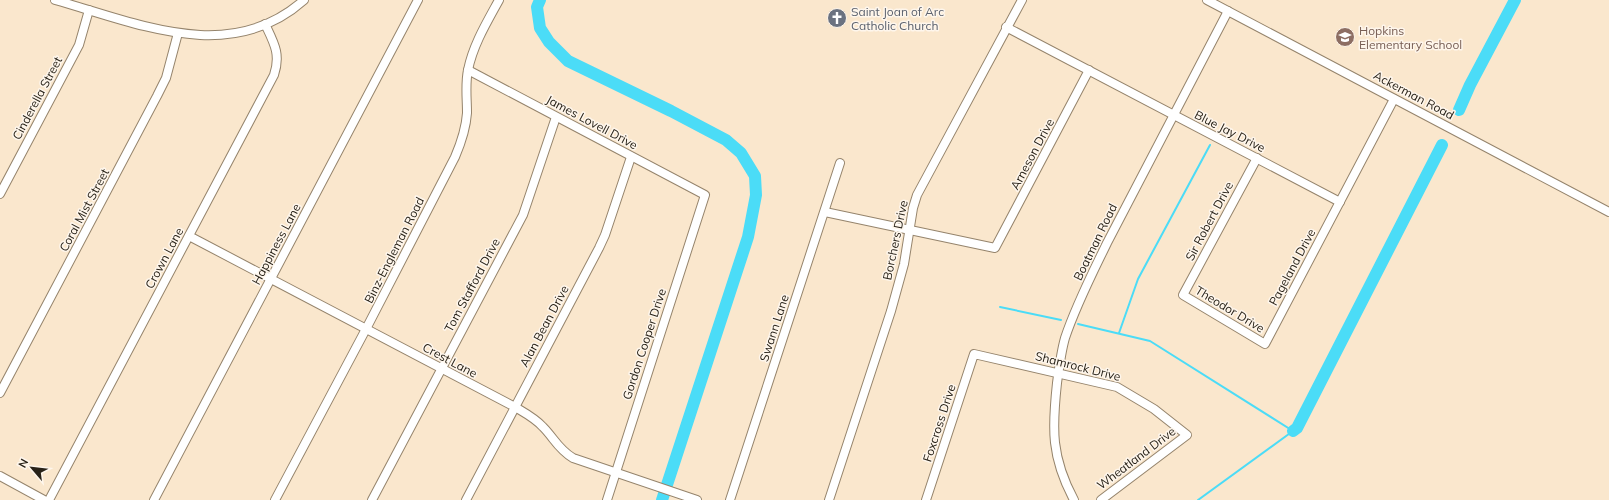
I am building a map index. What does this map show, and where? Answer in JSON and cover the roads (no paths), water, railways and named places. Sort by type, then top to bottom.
[{"type":"street","points":[[55,0],[153,28],[178,34],[195,36],[228,35],[265,24],[289,11],[304,0]]},
{"type":"street","name":"Happiness Lane","points":[[154,500],[418,0]]},
{"type":"street","name":"Binz-Engleman Road","points":[[275,500],[366,329],[460,146],[466,123],[468,70],[472,52],[499,0]]},
{"type":"street","name":"Borchers Drive","points":[[829,500],[891,311],[904,264],[913,208],[920,190],[1006,27],[1022,0]]},
{"type":"street","name":"Ackerman Road","points":[[1207,0],[1609,212]]},
{"type":"street","name":"Cinderella Street","points":[[0,194],[79,46],[89,10]]},
{"type":"street","name":"Boatman Road","points":[[1074,500],[1067,486],[1054,446],[1054,414],[1065,340],[1092,274],[1228,11]]},
{"type":"street","name":"Crown Lane","points":[[49,500],[274,75],[277,65],[277,54],[265,24]]},
{"type":"street","name":"Blue Jay Drive","points":[[1006,27],[1340,202]]},
{"type":"street","name":"Coral Mist Street","points":[[0,393],[166,78],[178,34]]},
{"type":"street","name":"James Lovell Drive","points":[[468,70],[556,118],[705,195]]},
{"type":"street","name":"Arneson Drive","points":[[910,230],[996,248],[1089,70]]},
{"type":"street","points":[[1340,202],[1394,99]]},
{"type":"street","name":"Tom Stafford Drive","points":[[372,500],[525,210],[556,118]]},
{"type":"street","name":"Alan Bean Drive","points":[[466,500],[599,248],[605,235],[631,157]]},
{"type":"street","name":"Sir Robert Drive","points":[[1183,295],[1257,158]]},
{"type":"street","name":"Swann Lane","points":[[730,500],[840,163]]},
{"type":"street","name":"Gordon Cooper Drive","points":[[606,500],[705,195]]},
{"type":"street","name":"Pageland Drive","points":[[1265,344],[1340,202]]},
{"type":"street","points":[[825,212],[910,230]]},
{"type":"street","name":"Crest Lane","points":[[189,236],[515,407],[535,419],[558,446],[582,462],[697,500]]},
{"type":"street","name":"Theodor Drive","points":[[1183,295],[1265,344]]},
{"type":"street","name":"Shamrock Drive","points":[[974,354],[1117,387],[1154,409],[1187,435]]},
{"type":"street","name":"Foxcross Drive","points":[[926,500],[974,354]]},
{"type":"street","name":"Wheatland Drive","points":[[1101,500],[1187,435]]},
{"type":"street","points":[[0,476],[44,500]]},
{"type":"waterway","points":[[540,0],[537,7],[540,28],[549,42],[568,61],[671,111],[726,140],[741,153],[755,176],[756,195],[748,237],[662,500]]},
{"type":"waterway","points":[[1459,110],[1470,85],[1515,0]]},
{"type":"waterway","points":[[1119,333],[1138,279],[1210,145]]},
{"type":"waterway","points":[[1293,431],[1297,428],[1442,145]]},
{"type":"waterway","points":[[1000,307],[1061,320]]},
{"type":"waterway","points":[[1078,324],[1150,341],[1293,431],[1198,500]]},
{"type":"place","name":"Saint Joan of Arc Catholic Church","points":[[837,18]]},
{"type":"place","name":"Hopkins Elementary School","points":[[1345,37]]}]
